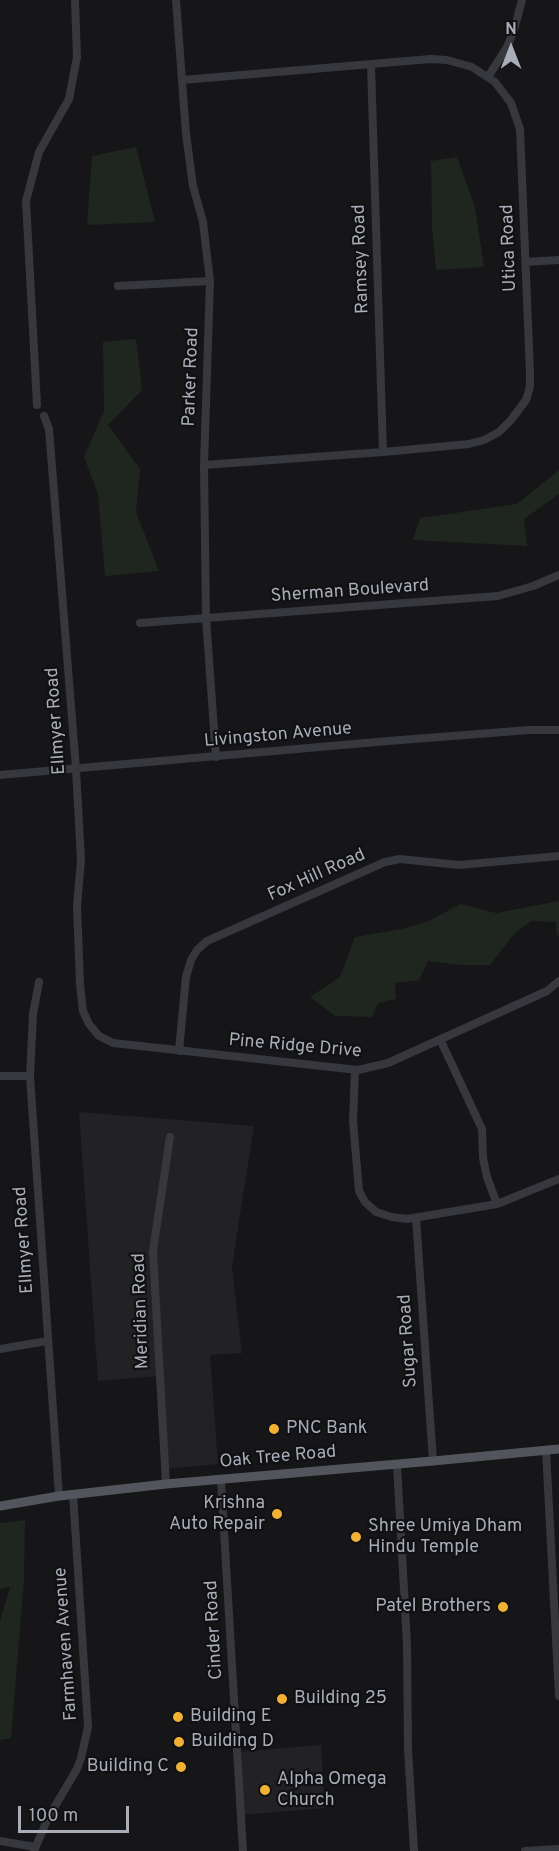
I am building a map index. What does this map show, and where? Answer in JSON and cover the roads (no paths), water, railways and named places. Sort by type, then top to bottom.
[{"type":"main road","name":"Oak Tree Road","points":[[0,1506],[73,1494],[166,1484],[559,1449]]},
{"type":"street","points":[[37,405],[26,201],[39,152],[69,99],[77,57],[75,0]]},
{"type":"street","name":"Parker Road","points":[[176,0],[186,134],[193,186],[203,222],[210,281],[204,465],[206,618],[216,757]]},
{"type":"street","points":[[488,77],[507,47],[522,0]]},
{"type":"street","name":"Utica Road","points":[[182,80],[431,59],[447,60],[472,67],[488,77],[506,96],[515,111],[520,129],[530,380],[520,410],[499,432],[484,440],[469,444],[204,465]]},
{"type":"street","name":"Ramsey Road","points":[[371,64],[383,452]]},
{"type":"street","points":[[525,262],[559,260]]},
{"type":"street","points":[[118,286],[210,281]]},
{"type":"street","name":"Ellmyer Road","points":[[44,416],[49,429],[76,769],[81,860],[77,906],[78,956],[83,1011],[89,1024]]},
{"type":"street","name":"Sherman Boulevard","points":[[140,623],[498,596],[533,586],[559,575]]},
{"type":"street","name":"Livingston Avenue","points":[[0,775],[529,730],[559,730]]},
{"type":"street","name":"Fox Hill Road","points":[[179,1051],[186,977],[191,960],[197,950],[207,941],[385,862],[400,859],[459,865],[559,856]]},
{"type":"street","name":"Ellmyer Road","points":[[39,982],[33,1014],[30,1076],[59,1496]]},
{"type":"street","name":"Pine Ridge Drive","points":[[89,1024],[99,1036],[113,1043],[355,1070],[388,1063],[547,991],[559,983]]},
{"type":"street","points":[[440,1039],[482,1129],[483,1158],[497,1204]]},
{"type":"street","points":[[355,1070],[352,1121],[359,1191],[365,1202],[376,1212],[392,1217],[416,1218],[497,1204],[559,1179]]},
{"type":"street","points":[[0,1076],[30,1076]]},
{"type":"street","name":"Meridian Road","points":[[166,1484],[153,1251],[170,1137]]},
{"type":"street","name":"Sugar Road","points":[[416,1218],[433,1461]]},
{"type":"street","points":[[0,1349],[47,1341]]},
{"type":"street","points":[[546,1450],[559,1696]]},
{"type":"street","points":[[397,1465],[407,1644],[408,1749],[414,1851]]},
{"type":"street","name":"Cinder Road","points":[[221,1480],[243,1851]]},
{"type":"street","name":"Farmhaven Avenue","points":[[35,1849],[48,1818],[77,1769],[88,1727],[73,1494]]},
{"type":"street","points":[[0,1841],[35,1849]]},
{"type":"street","points":[[525,1851],[559,1849]]},
{"type":"place","name":"PNC Bank","points":[[274,1429]]},
{"type":"place","name":"Krishna Auto Repair","points":[[277,1514]]},
{"type":"place","name":"Shree Umiya Dham Hindu Temple","points":[[356,1537]]},
{"type":"place","name":"Patel Brothers","points":[[503,1607]]},
{"type":"place","name":"Building 25","points":[[282,1699]]},
{"type":"place","name":"Building E","points":[[178,1717]]},
{"type":"place","name":"Building D","points":[[179,1742]]},
{"type":"place","name":"Building C","points":[[181,1767]]},
{"type":"place","name":"Alpha Omega Church","points":[[265,1790]]}]
